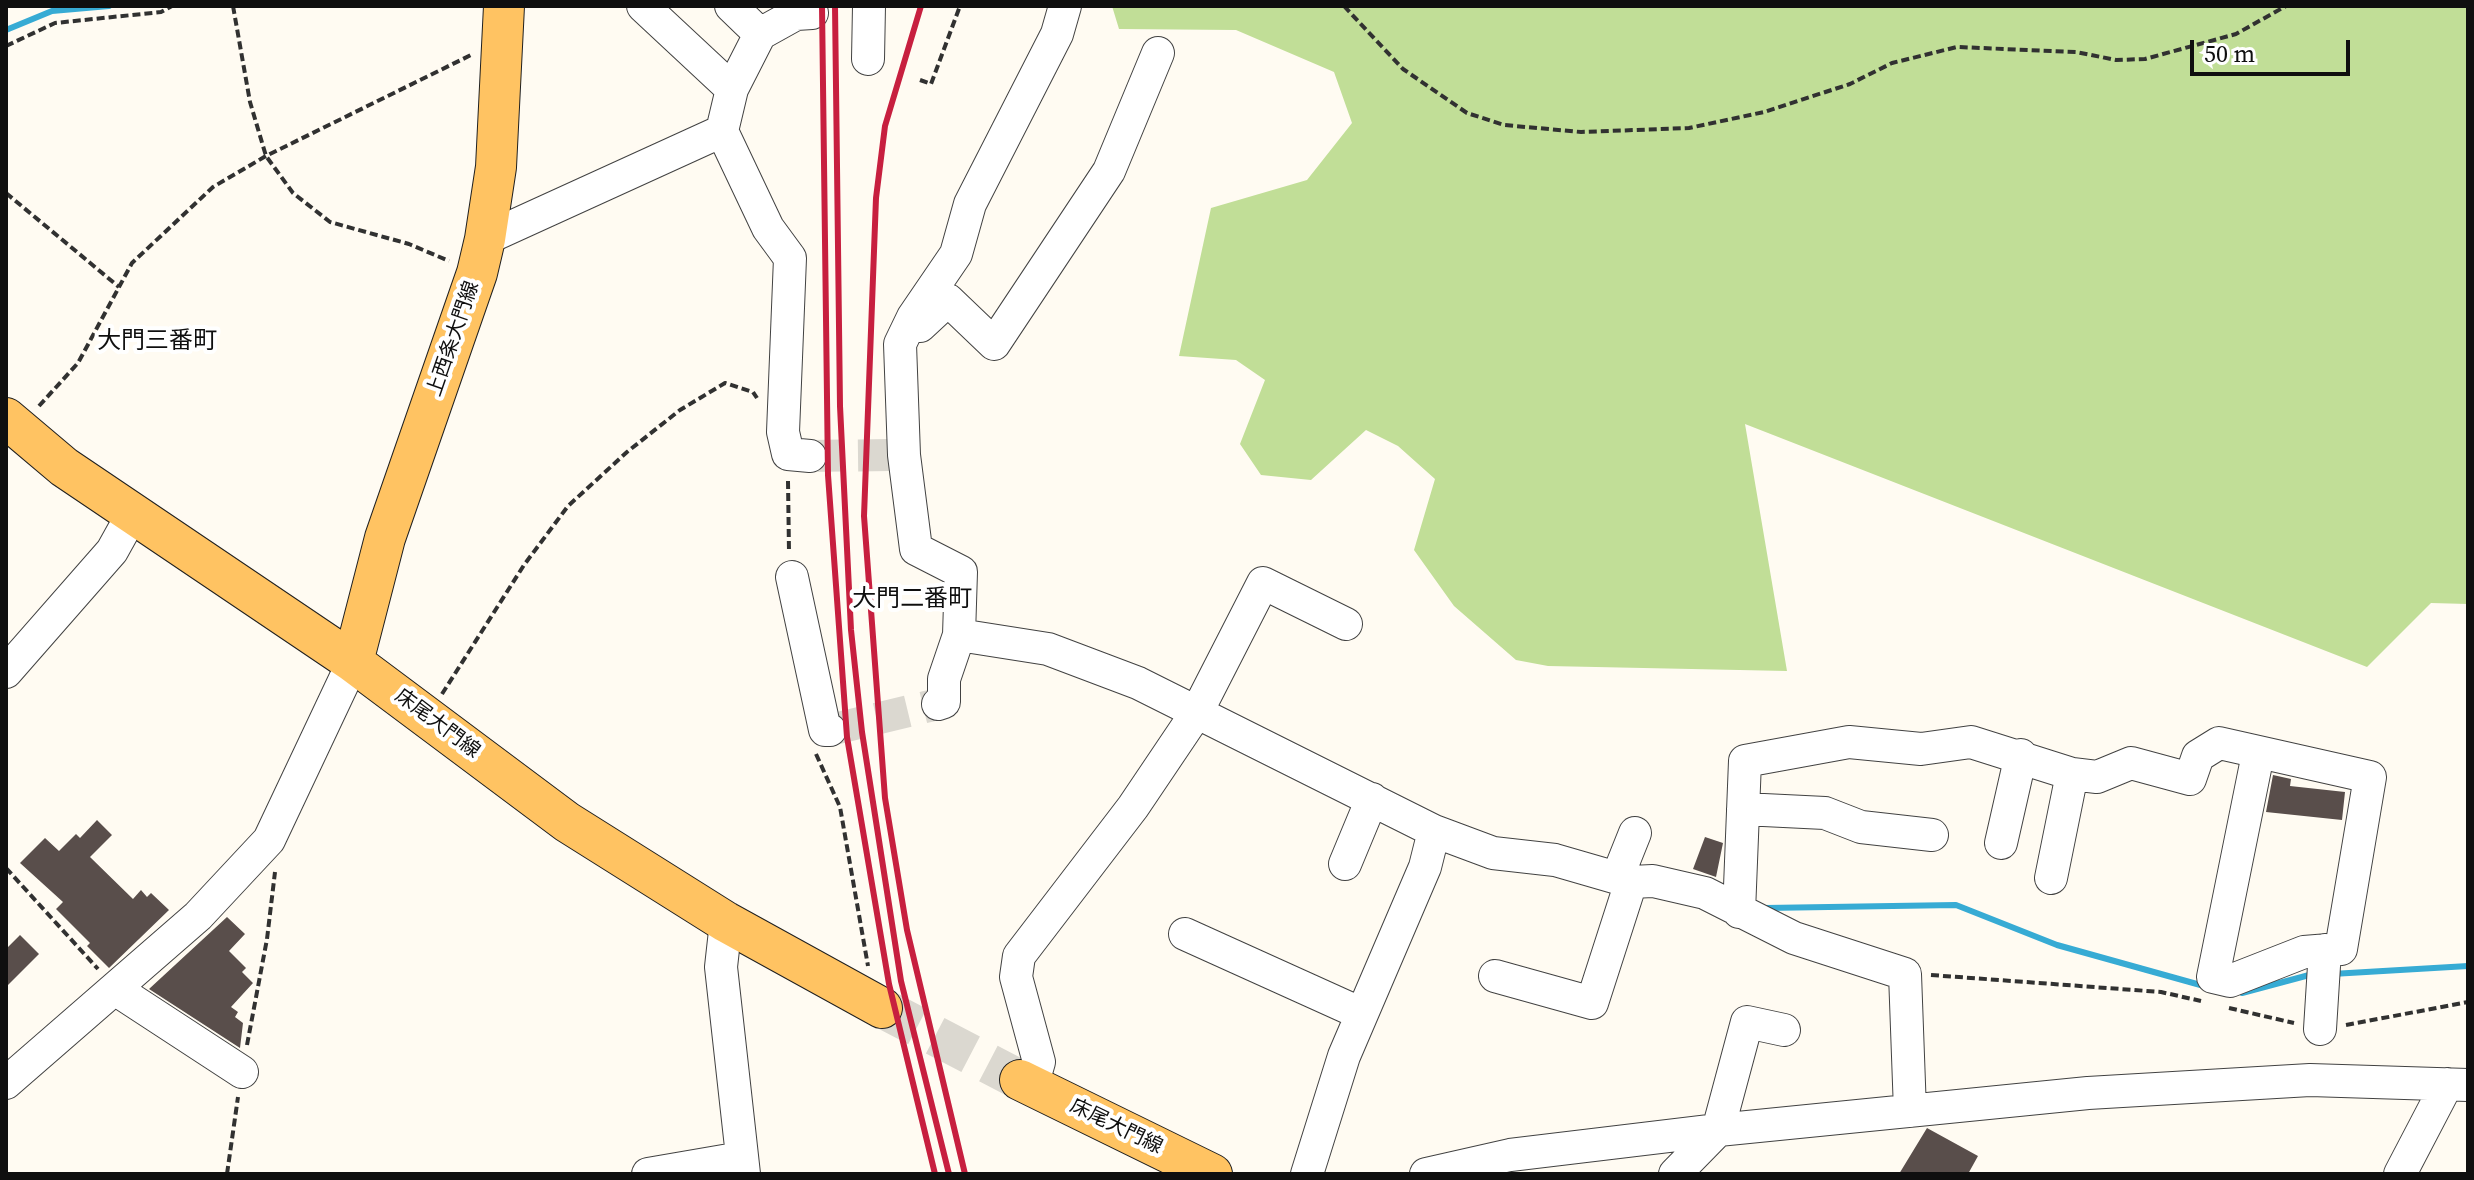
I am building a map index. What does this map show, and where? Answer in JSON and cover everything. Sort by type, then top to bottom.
[{"type":"main road","name":"上西条大門線","points":[[353,662],[385,538],[481,256],[496,167],[504,22]]},
{"type":"main road","name":"床尾大門線","points":[[12,423],[132,515],[353,662],[567,822],[726,922],[872,1002]]},
{"type":"main road","name":"床尾大門線","points":[[1026,1083],[1212,1174]]},
{"type":"street","points":[[643,6],[732,89]]},
{"type":"street","points":[[731,6],[760,34]]},
{"type":"street","points":[[868,59],[869,6]]},
{"type":"street","points":[[938,704],[944,702],[944,679],[959,635],[961,572],[916,549],[898,455],[900,344],[913,317],[956,254],[970,204],[1057,34],[1065,6]]},
{"type":"street","points":[[793,447],[790,258],[768,228],[722,131],[732,89],[760,34],[796,14],[812,13]]},
{"type":"street","points":[[900,344],[948,300],[994,344],[1109,171],[1158,53]]},
{"type":"street","points":[[481,256],[722,131]]},
{"type":"street","points":[[6,672],[112,551],[132,515]]},
{"type":"street","points":[[792,577],[825,730],[822,739]]},
{"type":"street","points":[[1026,1083],[1039,1062],[1016,977],[1019,956],[1133,807],[1197,712],[1263,583],[1346,624]]},
{"type":"street","points":[[959,635],[1048,649],[1138,683],[1434,831],[1493,853],[1555,860],[1624,880],[1653,881],[1705,893],[1794,938],[1905,974],[1910,1111]]},
{"type":"street","points":[[6,1083],[198,916],[269,840],[353,662]]},
{"type":"street","points":[[1739,912],[1745,761],[1849,742],[1921,749],[1971,742],[2021,755],[2072,774],[2097,777],[2131,763],[2190,779],[2198,756],[2219,743],[2370,777],[2341,949],[2304,952],[2230,981],[2213,977],[2258,754]]},
{"type":"street","points":[[2001,843],[2021,755]]},
{"type":"street","points":[[2051,878],[2072,774]]},
{"type":"street","points":[[1345,864],[1372,799]]},
{"type":"street","points":[[1743,809],[1825,813],[1861,827],[1932,835]]},
{"type":"street","points":[[1307,1174],[1344,1056],[1425,867],[1434,831]]},
{"type":"street","points":[[1495,976],[1592,1003],[1635,833]]},
{"type":"street","points":[[648,1174],[743,1166],[721,967],[726,922]]},
{"type":"street","points":[[1185,934],[1362,1014]]},
{"type":"street","points":[[2310,1080],[2325,950]]},
{"type":"street","points":[[115,989],[242,1072]]},
{"type":"street","points":[[1675,1174],[1718,1130],[1747,1022],[1784,1030]]},
{"type":"street","points":[[1426,1174],[1510,1155],[1718,1130],[2186,1085],[2310,1080],[2458,1085]]},
{"type":"street","points":[[2400,1174],[2458,1085]]},
{"type":"path","points":[[6,46],[55,23],[161,12],[172,6]]},
{"type":"path","points":[[233,6],[250,102],[266,156],[293,193],[330,222],[409,244],[481,256]]},
{"type":"path","points":[[920,80],[931,84],[960,6]]},
{"type":"path","points":[[1344,6],[1403,69],[1467,113],[1504,125],[1581,132],[1689,128],[1764,112],[1850,84],[1892,63],[1957,47],[2076,52],[2116,60],[2145,59],[2236,34],[2286,6]]},
{"type":"path","points":[[12,423],[78,363],[132,263],[213,187],[504,22]]},
{"type":"path","points":[[6,193],[119,287]]},
{"type":"path","points":[[428,717],[524,565],[568,506],[627,452],[680,410],[725,383],[753,392],[793,447],[787,526],[792,577]]},
{"type":"path","points":[[822,739],[840,807],[872,1002]]},
{"type":"path","points":[[227,1174],[267,939],[275,865],[269,840]]},
{"type":"path","points":[[6,868],[115,989]]},
{"type":"path","points":[[1905,974],[2161,992],[2207,1003]]},
{"type":"path","points":[[2222,1006],[2317,1029],[2468,1002]]},
{"type":"green space","points":[[1112,6],[2468,6],[2468,604],[2431,603],[2367,667],[1745,424],[1787,671],[1548,666],[1516,660],[1454,606],[1414,550],[1435,479],[1398,446],[1366,430],[1311,480],[1261,475],[1240,444],[1265,380],[1236,360],[1179,356],[1211,208],[1307,180],[1352,123],[1334,72],[1236,30],[1119,29]]},
{"type":"building","points":[[2273,775],[2291,779],[2290,786],[2345,792],[2342,820],[2266,812]]},
{"type":"building","points":[[97,820],[112,835],[90,857],[133,899],[141,890],[147,897],[151,893],[169,910],[109,968],[87,946],[90,943],[56,909],[63,902],[20,863],[45,838],[59,851],[76,834],[80,838]]},
{"type":"building","points":[[1705,837],[1723,843],[1716,877],[1693,869]]},
{"type":"building","points":[[227,917],[245,934],[229,951],[246,968],[242,972],[253,983],[231,1007],[238,1012],[235,1017],[243,1023],[240,1048],[149,989]]},
{"type":"building","points":[[20,935],[39,954],[6,987],[6,949]]},
{"type":"building","points":[[1927,1128],[1978,1156],[1968,1174],[1899,1174]]},
{"type":"waterway","points":[[6,30],[52,11],[109,6]]},
{"type":"waterway","points":[[1765,908],[1956,905],[2057,945],[2204,986]]},
{"type":"waterway","points":[[2332,974],[2468,966]]},
{"type":"waterway","points":[[2242,993],[2313,974]]},
{"type":"tunnel","points":[[810,456],[892,455]]},
{"type":"tunnel","points":[[830,730],[938,704]]},
{"type":"tunnel","points":[[882,1008],[1020,1080]]},
{"type":"railway","points":[[822,6],[828,475],[847,737],[889,984],[935,1174]]},
{"type":"railway","points":[[835,6],[840,406],[851,630],[862,732],[901,981],[949,1174]]},
{"type":"railway","points":[[921,6],[885,126],[876,198],[864,516],[885,798],[907,930],[965,1174]]},
{"type":"district","name":"大門三番町","points":[[157,342]]},
{"type":"district","name":"大門二番町","points":[[912,600]]}]
